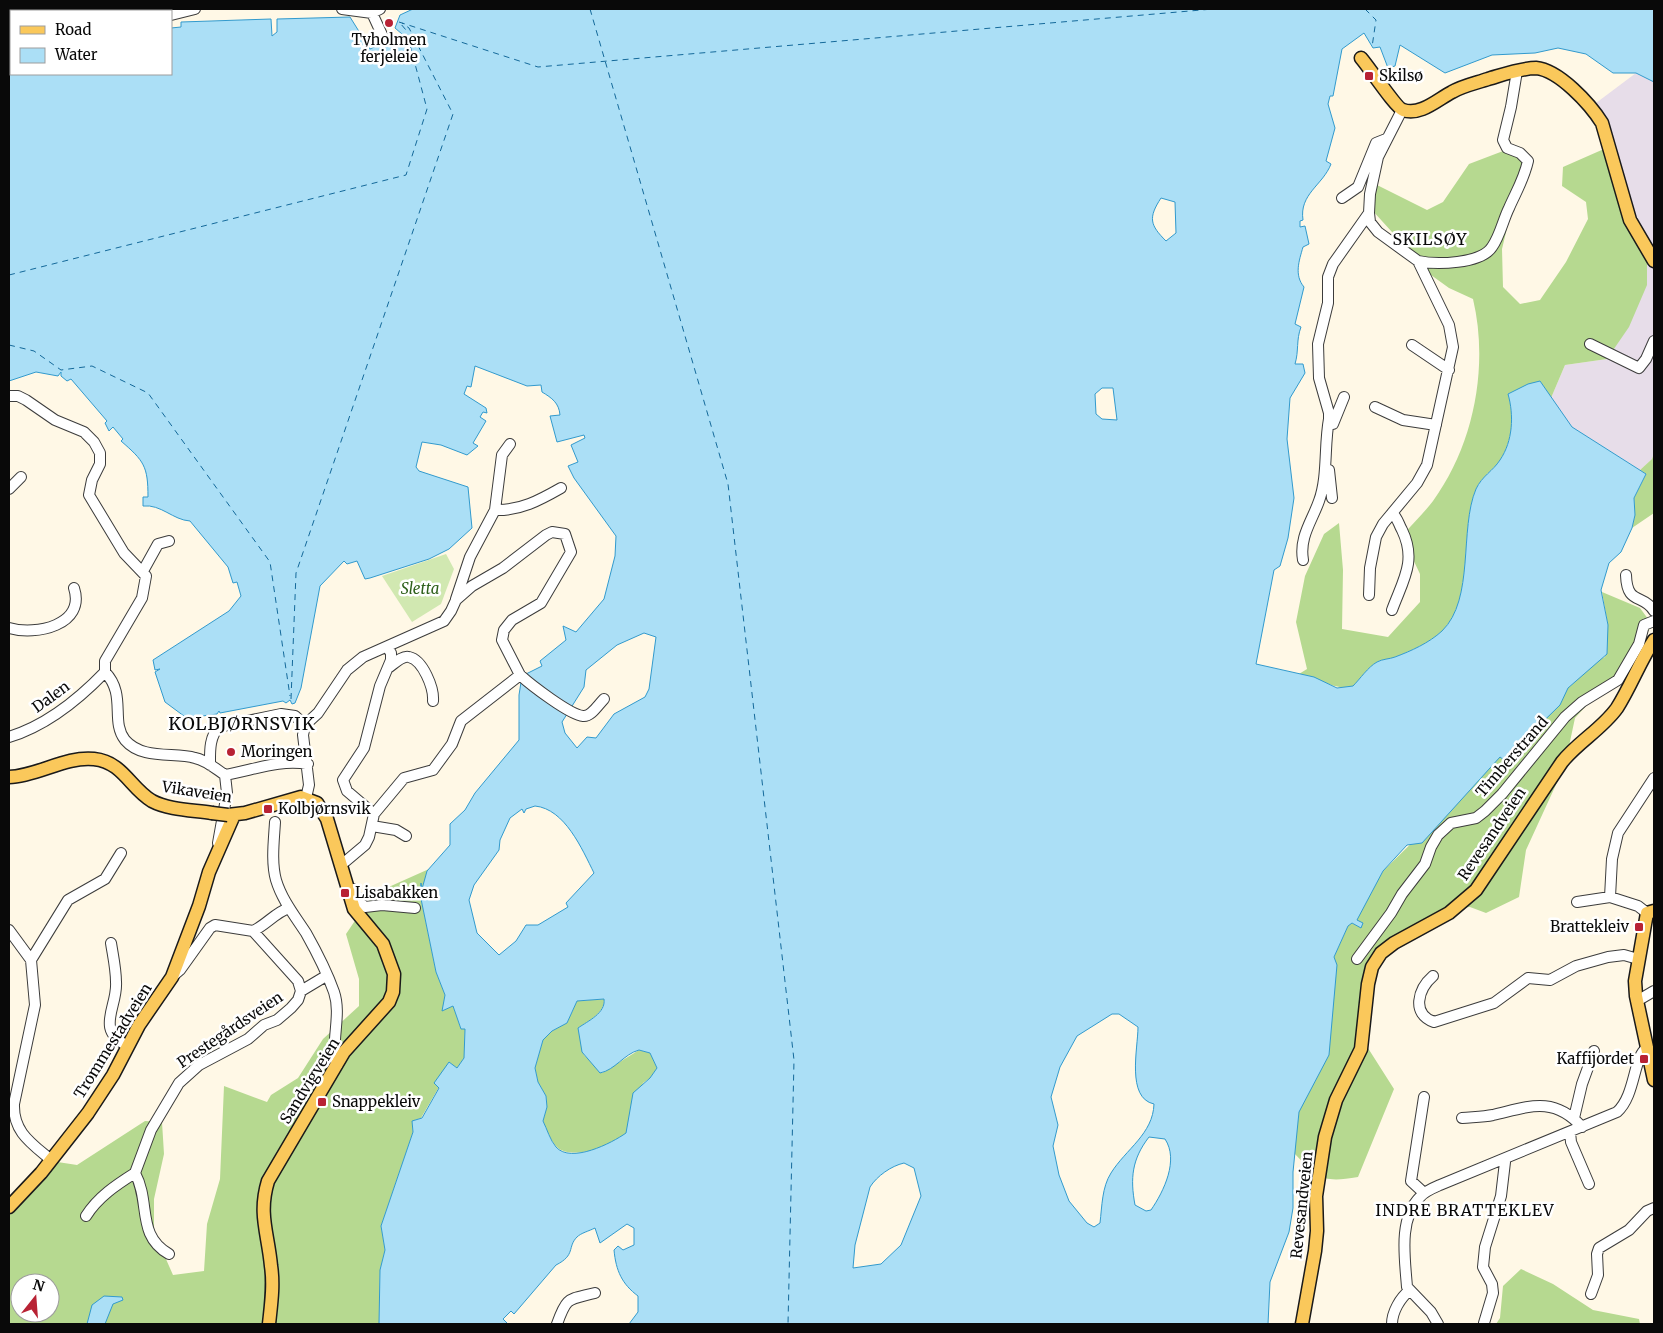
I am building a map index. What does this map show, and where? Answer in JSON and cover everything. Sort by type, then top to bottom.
[{"type":"main road","points":[[1361,58],[1376,75],[1396,106],[1402,110],[1418,110],[1457,89],[1517,71],[1536,68],[1548,72],[1565,83],[1596,113],[1608,138],[1622,199],[1630,220],[1654,261]]},
{"type":"main road","name":"Revesandveien","points":[[1302,1324],[1315,1251],[1317,1231],[1316,1196],[1325,1137],[1336,1100],[1361,1049],[1368,984],[1372,967],[1381,953],[1394,943],[1449,913],[1476,890],[1562,762],[1574,747],[1606,720],[1616,708],[1654,640]]},
{"type":"main road","name":"Vikaveien","points":[[9,777],[26,776],[78,759],[95,759],[116,766],[143,795],[160,804],[231,815],[294,798],[306,798]]},
{"type":"main road","name":"Sandvigveien","points":[[269,1324],[272,1277],[263,1225],[264,1193],[274,1170],[344,1052],[384,1010],[392,997],[394,981],[391,961],[384,944],[354,909],[324,812],[316,803],[306,798]]},
{"type":"main road","name":"Trommestadveien","points":[[9,1207],[51,1160],[88,1113],[172,977],[231,815]]},
{"type":"main road","points":[[1651,912],[1638,959],[1635,981],[1637,1001],[1654,1080]]},
{"type":"street","points":[[172,15],[195,9]]},
{"type":"street","points":[[342,9],[377,11],[384,38]]},
{"type":"street","points":[[1402,110],[1386,139],[1374,172],[1369,214],[1370,222],[1378,232],[1418,260],[1431,264],[1468,260],[1490,250],[1525,174],[1528,161],[1520,153],[1507,148],[1503,140],[1517,71]]},
{"type":"street","points":[[1342,198],[1356,191],[1376,143],[1386,139]]},
{"type":"street","points":[[1303,560],[1303,541],[1306,527],[1320,500],[1330,413],[1319,378],[1318,344],[1328,303],[1328,277],[1333,264],[1369,214]]},
{"type":"street","points":[[1369,595],[1372,555],[1376,537],[1425,470],[1449,370],[1452,337],[1440,306],[1418,260]]},
{"type":"street","points":[[1590,344],[1638,368],[1646,359],[1654,341]]},
{"type":"street","points":[[1412,346],[1449,370]]},
{"type":"street","points":[[9,396],[18,396],[55,420],[84,432],[94,442],[100,453],[100,464],[92,480],[90,494],[124,553],[143,570],[146,576],[142,598],[132,619],[105,661],[105,672],[114,682],[120,732],[126,742],[155,754],[198,758],[225,775],[254,770],[279,762],[308,764]]},
{"type":"street","points":[[1332,498],[1328,468],[1328,434],[1344,397]]},
{"type":"street","points":[[1375,407],[1403,420],[1436,425]]},
{"type":"street","points":[[306,798],[309,785],[308,764],[303,735],[306,725],[318,713],[347,670],[363,657],[444,621],[456,600],[470,558],[496,510],[502,455],[510,444]]},
{"type":"street","points":[[9,489],[21,477]]},
{"type":"street","points":[[496,510],[529,505],[561,488]]},
{"type":"street","points":[[1392,513],[1397,519],[1410,551],[1407,568],[1392,610]]},
{"type":"street","points":[[456,600],[472,586],[503,568],[546,535],[552,532],[565,534],[571,552],[555,576],[546,597],[541,603],[512,620],[504,630],[502,640],[520,676],[570,711],[582,716],[589,715],[604,699]]},
{"type":"street","points":[[143,570],[158,544],[169,541]]},
{"type":"street","points":[[1626,576],[1629,592],[1634,599],[1648,604],[1654,611]]},
{"type":"street","points":[[9,628],[30,630],[52,627],[68,618],[74,613],[77,602],[74,588]]},
{"type":"street","name":"Timberstrand","points":[[1358,959],[1391,913],[1402,894],[1425,864],[1431,847],[1442,830],[1455,821],[1476,818],[1497,799],[1566,717],[1582,702],[1618,680],[1639,644],[1644,625],[1654,621]]},
{"type":"street","points":[[374,814],[347,791],[343,780],[364,748],[385,670],[391,660],[391,653],[387,647]]},
{"type":"street","points":[[385,670],[404,657],[409,657],[417,662],[431,681],[434,692],[433,701]]},
{"type":"street","name":"Dalen","points":[[9,737],[39,725],[89,688],[105,672]]},
{"type":"street","points":[[415,908],[382,905],[365,907],[359,902],[341,863],[364,845],[372,826],[374,814],[404,778],[433,770],[452,744],[461,721],[520,676]]},
{"type":"street","points":[[210,765],[209,749],[215,731],[219,727],[281,714],[295,716],[306,725]]},
{"type":"street","name":"Trommestadveien","points":[[209,872],[223,820],[226,792],[225,775]]},
{"type":"street","points":[[1610,897],[1612,859],[1618,833],[1654,778]]},
{"type":"street","points":[[275,822],[274,868],[276,880],[289,908],[307,935],[334,991],[338,1024],[335,1057],[337,1065]]},
{"type":"street","points":[[372,826],[396,830],[406,836]]},
{"type":"street","points":[[31,960],[68,900],[105,879],[122,853]]},
{"type":"street","points":[[1577,902],[1610,897],[1651,912]]},
{"type":"street","points":[[172,977],[180,970],[215,924],[253,931],[270,922],[282,910],[289,908]]},
{"type":"street","points":[[9,930],[31,960],[36,1005],[14,1104],[14,1119],[18,1129],[51,1160]]},
{"type":"street","name":"Prestegårdsveien","points":[[135,1173],[152,1130],[179,1084],[199,1065],[248,1039],[264,1025],[277,1020],[298,1000],[301,991],[293,973],[253,931]]},
{"type":"street","points":[[111,943],[117,983],[108,1018],[109,1026],[115,1036],[128,1046]]},
{"type":"street","points":[[1433,976],[1422,988],[1418,1006],[1424,1017],[1434,1022],[1494,1003],[1528,978],[1550,980],[1576,966],[1608,957],[1624,955],[1638,959]]},
{"type":"street","name":"Prestegårdsveien","points":[[301,991],[326,976]]},
{"type":"street","points":[[1637,1001],[1654,991]]},
{"type":"street","points":[[1438,1324],[1430,1312],[1407,1287],[1405,1232],[1413,1206],[1424,1193],[1617,1112],[1624,1106],[1633,1084],[1640,1054],[1647,1048]]},
{"type":"street","points":[[1574,1118],[1582,1084],[1594,1051]]},
{"type":"street","points":[[1424,1097],[1411,1181],[1424,1193]]},
{"type":"street","points":[[1462,1118],[1492,1115],[1518,1107],[1539,1104],[1574,1118],[1582,1127]]},
{"type":"street","points":[[1570,1132],[1571,1142],[1589,1184]]},
{"type":"street","points":[[1484,1323],[1493,1293],[1492,1284],[1483,1267],[1484,1247],[1501,1196],[1504,1159]]},
{"type":"street","points":[[86,1216],[93,1204],[119,1182],[135,1173],[142,1186],[146,1226],[151,1238],[158,1248],[169,1254]]},
{"type":"street","points":[[1591,1294],[1598,1275],[1596,1254],[1599,1248],[1630,1230],[1647,1211],[1654,1208]]},
{"type":"street","points":[[1392,1324],[1393,1315],[1398,1303],[1410,1290]]},
{"type":"street","points":[[557,1324],[564,1304],[578,1296],[595,1292]]},
{"type":"shaded area","points":[[1636,73],[1654,82],[1654,453],[1652,459],[1640,470],[1572,427],[1551,398],[1565,365],[1607,359],[1630,203],[1615,158],[1609,120],[1596,103]]},
{"type":"green space","points":[[1613,145],[1630,203],[1647,247],[1647,285],[1629,327],[1607,359],[1565,365],[1551,398],[1540,381],[1508,394],[1512,419],[1508,445],[1500,460],[1476,489],[1468,524],[1463,583],[1459,601],[1452,617],[1442,631],[1413,649],[1377,662],[1353,686],[1334,686],[1299,674],[1307,669],[1296,622],[1305,576],[1324,534],[1339,523],[1343,570],[1342,629],[1388,637],[1420,602],[1420,574],[1402,536],[1433,501],[1447,479],[1459,455],[1468,430],[1474,404],[1478,378],[1479,351],[1478,325],[1473,299],[1449,288],[1431,275],[1372,210],[1377,185],[1427,210],[1443,202],[1469,164],[1511,148],[1524,157],[1502,249],[1503,287],[1520,304],[1540,300],[1566,262],[1588,219],[1586,202],[1562,186],[1563,167]]},
{"type":"green space","points":[[1654,453],[1654,513],[1632,528],[1635,515],[1634,498],[1646,474],[1640,470],[1652,459]]},
{"type":"green space","name":"Sletta","points":[[446,554],[454,569],[441,604],[412,622],[382,576]]},
{"type":"green space","points":[[1602,592],[1640,608],[1651,623],[1641,652],[1606,684],[1575,718],[1565,765],[1526,850],[1519,897],[1486,913],[1470,907],[1443,909],[1381,949],[1359,1034],[1394,1089],[1358,1177],[1329,1179],[1322,1177],[1310,1169],[1294,1153],[1299,1112],[1334,957],[1348,926],[1351,923],[1361,927],[1356,920],[1383,871],[1500,757],[1504,760],[1561,701],[1568,688],[1600,659],[1605,657],[1608,625]]},
{"type":"green space","points":[[429,869],[420,894],[436,972],[445,995],[443,1010],[453,1006],[461,1029],[465,1029],[464,1058],[457,1068],[449,1062],[439,1087],[421,1118],[412,1121],[413,1132],[381,1226],[385,1250],[380,1270],[379,1324],[9,1324],[9,1209],[51,1161],[77,1165],[145,1121],[162,1122],[164,1154],[154,1199],[154,1232],[173,1275],[204,1271],[207,1224],[220,1179],[224,1086],[267,1102],[271,1095],[298,1078],[323,1039],[359,1006],[359,979],[346,934],[373,894]]},
{"type":"green space","points":[[604,999],[604,1004],[599,1012],[578,1028],[584,1055],[602,1073],[639,1050],[650,1053],[657,1068],[650,1078],[643,1083],[629,1130],[626,1134],[613,1143],[593,1150],[573,1153],[564,1151],[553,1143],[543,1121],[547,1107],[546,1096],[538,1082],[535,1068],[543,1040],[552,1031],[567,1023],[577,1001]]},
{"type":"green space","points":[[1521,1269],[1553,1284],[1593,1310],[1639,1319],[1640,1324],[1496,1324],[1500,1318],[1503,1286]]},
{"type":"water","points":[[9,9],[86,10],[10,10],[10,75],[172,75],[172,28],[181,27],[181,22],[271,19],[272,36],[277,32],[277,19],[350,17],[370,49],[402,34],[395,28],[400,15],[413,9],[1654,9],[1654,82],[1636,73],[1613,73],[1586,54],[1558,48],[1535,53],[1492,55],[1445,73],[1400,45],[1395,66],[1388,68],[1380,47],[1373,48],[1364,33],[1342,49],[1333,96],[1330,96],[1328,104],[1335,128],[1326,161],[1331,164],[1323,178],[1308,196],[1303,211],[1303,220],[1300,221],[1300,227],[1305,226],[1309,244],[1303,247],[1299,263],[1299,278],[1304,287],[1295,324],[1301,327],[1295,364],[1303,364],[1305,373],[1290,398],[1287,439],[1294,498],[1288,538],[1280,566],[1274,570],[1256,664],[1314,677],[1337,688],[1353,686],[1377,662],[1413,649],[1442,631],[1452,617],[1459,601],[1463,583],[1468,524],[1476,489],[1500,460],[1508,445],[1512,419],[1508,394],[1528,384],[1540,381],[1572,427],[1646,474],[1634,498],[1635,515],[1632,528],[1621,552],[1609,563],[1601,590],[1608,625],[1607,654],[1568,688],[1560,705],[1504,760],[1500,757],[1422,843],[1407,845],[1383,871],[1357,920],[1363,923],[1361,928],[1352,923],[1348,926],[1334,957],[1337,965],[1329,1055],[1299,1112],[1293,1172],[1293,1208],[1289,1232],[1270,1282],[1268,1324],[629,1324],[638,1312],[638,1296],[624,1282],[616,1264],[614,1250],[618,1246],[623,1250],[634,1245],[634,1228],[627,1224],[600,1243],[595,1228],[579,1236],[574,1241],[566,1258],[556,1265],[514,1314],[511,1311],[503,1319],[507,1323],[505,1324],[379,1324],[380,1270],[385,1250],[381,1226],[413,1132],[412,1121],[422,1118],[439,1088],[434,1083],[449,1062],[457,1068],[464,1058],[465,1029],[461,1029],[453,1006],[442,1011],[445,995],[436,972],[420,894],[421,883],[422,889],[427,871],[450,845],[450,824],[465,810],[475,793],[519,740],[519,695],[522,676],[542,666],[540,661],[566,640],[563,626],[576,632],[604,599],[615,556],[616,536],[574,478],[568,466],[578,462],[571,445],[585,438],[584,435],[557,442],[550,416],[560,415],[558,407],[549,396],[542,392],[541,385],[527,386],[475,366],[471,387],[467,386],[464,394],[486,408],[487,413],[483,412],[480,417],[486,421],[473,443],[478,446],[467,455],[441,445],[422,442],[416,467],[419,471],[468,487],[472,528],[449,549],[429,559],[370,578],[365,579],[357,561],[347,564],[344,561],[320,586],[301,688],[295,703],[292,704],[290,700],[286,703],[283,701],[220,713],[219,711],[217,714],[195,717],[192,722],[165,702],[155,672],[160,669],[155,670],[153,660],[229,611],[241,596],[237,582],[233,583],[228,567],[190,521],[178,518],[156,507],[143,506],[143,497],[148,497],[147,478],[140,459],[121,441],[123,439],[113,427],[109,431],[105,423],[107,421],[71,379],[67,381],[61,376],[61,372],[58,376],[36,372],[9,381]],"holes":[[[1161,198],[1175,202],[1176,233],[1166,241],[1154,226],[1153,216]],[[1102,388],[1113,388],[1117,420],[1102,419],[1096,414],[1095,394]],[[644,633],[656,637],[649,689],[645,697],[614,714],[596,738],[587,737],[577,748],[565,733],[562,722],[584,687],[586,670],[617,645]],[[535,806],[546,809],[564,822],[578,842],[594,873],[566,903],[568,907],[538,925],[526,925],[516,941],[499,955],[477,933],[469,900],[474,885],[499,850],[500,840],[510,818],[522,809],[524,813],[526,809]],[[604,999],[604,1004],[599,1012],[578,1028],[582,1052],[600,1073],[610,1069],[639,1050],[650,1053],[657,1068],[650,1078],[633,1093],[626,1133],[602,1146],[581,1153],[571,1153],[563,1152],[556,1147],[550,1138],[543,1121],[547,1107],[546,1096],[538,1082],[535,1068],[543,1040],[552,1031],[567,1023],[577,1001]],[[1112,1014],[1119,1014],[1138,1027],[1137,1083],[1145,1100],[1154,1104],[1149,1124],[1144,1133],[1117,1164],[1108,1178],[1103,1197],[1100,1223],[1094,1227],[1087,1223],[1069,1201],[1059,1175],[1053,1146],[1058,1125],[1051,1097],[1060,1067],[1077,1036]],[[1149,1137],[1165,1139],[1171,1156],[1168,1175],[1161,1194],[1151,1210],[1146,1211],[1135,1205],[1133,1195],[1134,1169],[1143,1145]],[[904,1163],[914,1168],[921,1196],[901,1245],[881,1264],[853,1268],[855,1245],[870,1187],[880,1175],[894,1166]]]},
{"type":"water","points":[[104,1296],[122,1297],[123,1300],[113,1304],[105,1324],[87,1324],[92,1305]]},
{"type":"ferry route","points":[[590,9],[728,484],[794,1060],[788,1324]]},
{"type":"ferry route","points":[[399,22],[538,67],[1213,9]]},
{"type":"ferry route","points":[[1365,9],[1376,20],[1372,47]]},
{"type":"ferry route","points":[[9,275],[406,175],[427,109],[406,30],[400,23]]},
{"type":"ferry route","points":[[291,699],[296,573],[453,114],[409,28],[402,23]]},
{"type":"ferry route","points":[[9,345],[34,351],[61,370],[92,366],[148,393],[270,562],[290,696]]},
{"type":"place","name":"Tyholmen ferjeleie","points":[[389,23]]},
{"type":"place","name":"Skilsø","points":[[1369,76]]},
{"type":"place","name":"Moringen","points":[[231,752]]},
{"type":"place","name":"Kolbjørnsvik","points":[[268,809]]},
{"type":"place","name":"Lisabakken","points":[[345,893]]},
{"type":"place","name":"Brattekleiv","points":[[1639,927]]},
{"type":"place","name":"Kaffijordet","points":[[1644,1059]]},
{"type":"place","name":"Snappekleiv","points":[[322,1102]]},
{"type":"district","name":"SKILSØY","points":[[1430,239]]},
{"type":"district","name":"KOLBJØRNSVIK","points":[[242,724]]},
{"type":"district","name":"INDRE BRATTEKLEV","points":[[1465,1210]]}]
